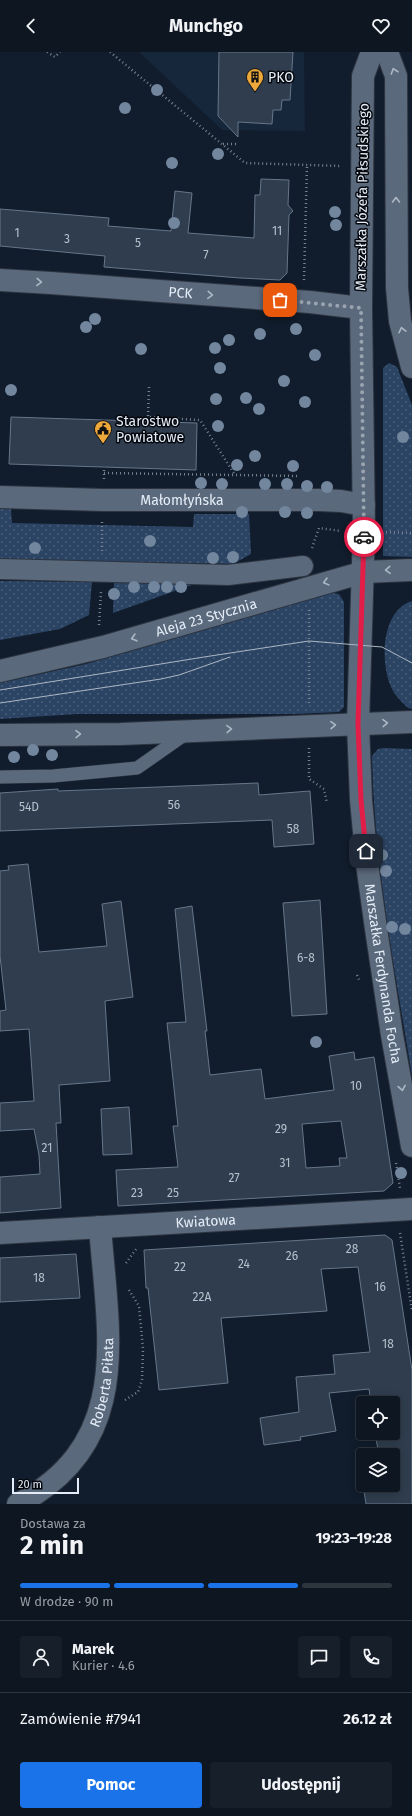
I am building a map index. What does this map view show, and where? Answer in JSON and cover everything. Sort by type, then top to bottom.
[{"type":"street","name":"Marszałka Józefa Piłsudskiego","points":[[361,800],[358,724],[364,572],[361,308],[363,76],[372,52]]},
{"type":"street","points":[[387,52],[396,76],[397,288],[400,321],[412,368]]},
{"type":"street","name":"PCK","points":[[0,280],[310,302],[361,308]]},
{"type":"street","name":"Małomłyńska","points":[[0,497],[102,500],[319,500],[341,501],[364,505]]},
{"type":"street","points":[[0,569],[228,575],[302,566]]},
{"type":"street","name":"Aleja 23 Stycznia","points":[[0,671],[103,647],[364,572],[412,570]]},
{"type":"street","points":[[0,735],[190,731],[412,722]]},
{"type":"street","name":"Marszałka Ferdynanda Focha","points":[[361,800],[367,864],[376,929],[392,1035],[412,1146]]},
{"type":"street","name":"Kwiatowa","points":[[0,1233],[412,1209]]},
{"type":"street","name":"Roberta Piłata","points":[[18,1504],[52,1482],[68,1466],[83,1446],[101,1407],[106,1386],[109,1356],[100,1227]]},
{"type":"lane","points":[[0,777],[53,776],[137,768],[190,731]]},
{"type":"path","points":[[47,52],[55,56],[60,52]]},
{"type":"path","points":[[110,52],[245,163],[343,166]]},
{"type":"path","points":[[222,144],[237,144]]},
{"type":"path","points":[[304,285],[307,165]]},
{"type":"path","points":[[149,387],[148,417],[200,420],[235,475]]},
{"type":"path","points":[[99,625],[102,571],[102,500],[104,467]]},
{"type":"path","points":[[104,473],[303,476]]},
{"type":"path","points":[[302,566],[314,544],[319,528],[412,533]]},
{"type":"path","points":[[309,606],[309,779],[324,789],[327,803]]},
{"type":"path","points":[[400,1229],[412,1311]]},
{"type":"path","points":[[123,1268],[140,1244]]},
{"type":"path","points":[[122,1402],[138,1392],[142,1380],[143,1349],[139,1306],[128,1288]]},
{"type":"shaded area","points":[[139,52],[304,52],[305,131],[222,130]]},
{"type":"shaded area","points":[[389,363],[397,367],[412,405],[412,557],[383,556],[383,368]]},
{"type":"shaded area","points":[[0,507],[11,509],[12,523],[193,527],[194,514],[249,514],[251,554],[233,564],[0,559]]},
{"type":"shaded area","points":[[0,581],[92,582],[89,615],[60,629],[0,640]]},
{"type":"shaded area","points":[[114,582],[200,582],[113,613]]},
{"type":"shaded area","points":[[332,593],[339,594],[344,602],[344,707],[339,712],[294,714],[77,714],[0,719],[0,683],[86,664]]},
{"type":"shaded area","points":[[412,601],[412,709],[408,708],[402,702],[392,689],[388,679],[385,653],[388,627],[401,607]]},
{"type":"shaded area","points":[[378,749],[412,749],[412,1076],[386,916],[377,836],[372,756]]},
{"type":"building","name":"PKO","points":[[219,52],[293,52],[290,100],[282,100],[281,110],[273,110],[272,124],[238,122],[238,137],[218,116]]},
{"type":"building","points":[[261,179],[289,180],[288,205],[293,211],[289,215],[287,273],[280,280],[104,267],[105,256],[0,246],[0,209],[109,218],[108,226],[171,231],[175,191],[192,193],[188,233],[254,238],[255,195],[260,195]]},
{"type":"building","name":"Starostwo Powiatowe","points":[[11,417],[197,423],[196,470],[9,464]]},
{"type":"building","points":[[258,783],[259,795],[310,791],[314,844],[274,847],[272,820],[0,831],[0,793],[58,789],[58,791]]},
{"type":"building","points":[[28,864],[39,952],[107,946],[102,904],[121,901],[133,997],[105,1001],[110,1081],[59,1085],[61,1123],[56,1123],[61,1208],[0,1213],[0,1177],[40,1174],[39,1155],[34,1129],[0,1131],[0,1103],[34,1101],[29,1029],[0,1031],[0,1011],[6,1010],[0,956],[0,871],[9,870],[8,866]]},
{"type":"building","points":[[320,900],[327,1014],[292,1016],[283,903]]},
{"type":"building","points":[[192,906],[207,1031],[205,1031],[210,1075],[261,1069],[265,1099],[334,1090],[329,1056],[354,1052],[355,1060],[374,1057],[393,1183],[384,1191],[118,1206],[116,1170],[178,1167],[173,1126],[178,1126],[167,1023],[186,1022],[175,909]],"holes":[[[341,1121],[347,1158],[339,1158],[340,1166],[306,1168],[302,1124]]]},
{"type":"building","points":[[129,1107],[132,1154],[103,1155],[101,1109]]},
{"type":"building","points":[[385,1235],[392,1240],[412,1370],[412,1504],[366,1504],[364,1492],[400,1492],[400,1448],[378,1448],[376,1440],[400,1440],[400,1396],[370,1396],[369,1389],[329,1393],[336,1431],[300,1437],[301,1440],[264,1445],[260,1418],[299,1412],[296,1377],[335,1374],[333,1355],[370,1352],[358,1267],[321,1269],[327,1311],[221,1318],[228,1383],[159,1390],[148,1288],[146,1288],[144,1250]]},
{"type":"building","points":[[76,1254],[80,1298],[0,1302],[0,1258]]},
{"type":"tram line","points":[[0,690],[309,641],[382,647],[412,663]]},
{"type":"tram line","points":[[0,703],[161,679],[179,675],[230,657]]},
{"type":"way so far","points":[[280,300],[361,308],[364,537]]},
{"type":"place","name":"PKO","points":[[255,92]]},
{"type":"place","name":"Starostwo Powiatowe","points":[[103,444]]},
{"type":"route","points":[[364,537],[362,644],[358,724],[361,800],[366,851]]}]
